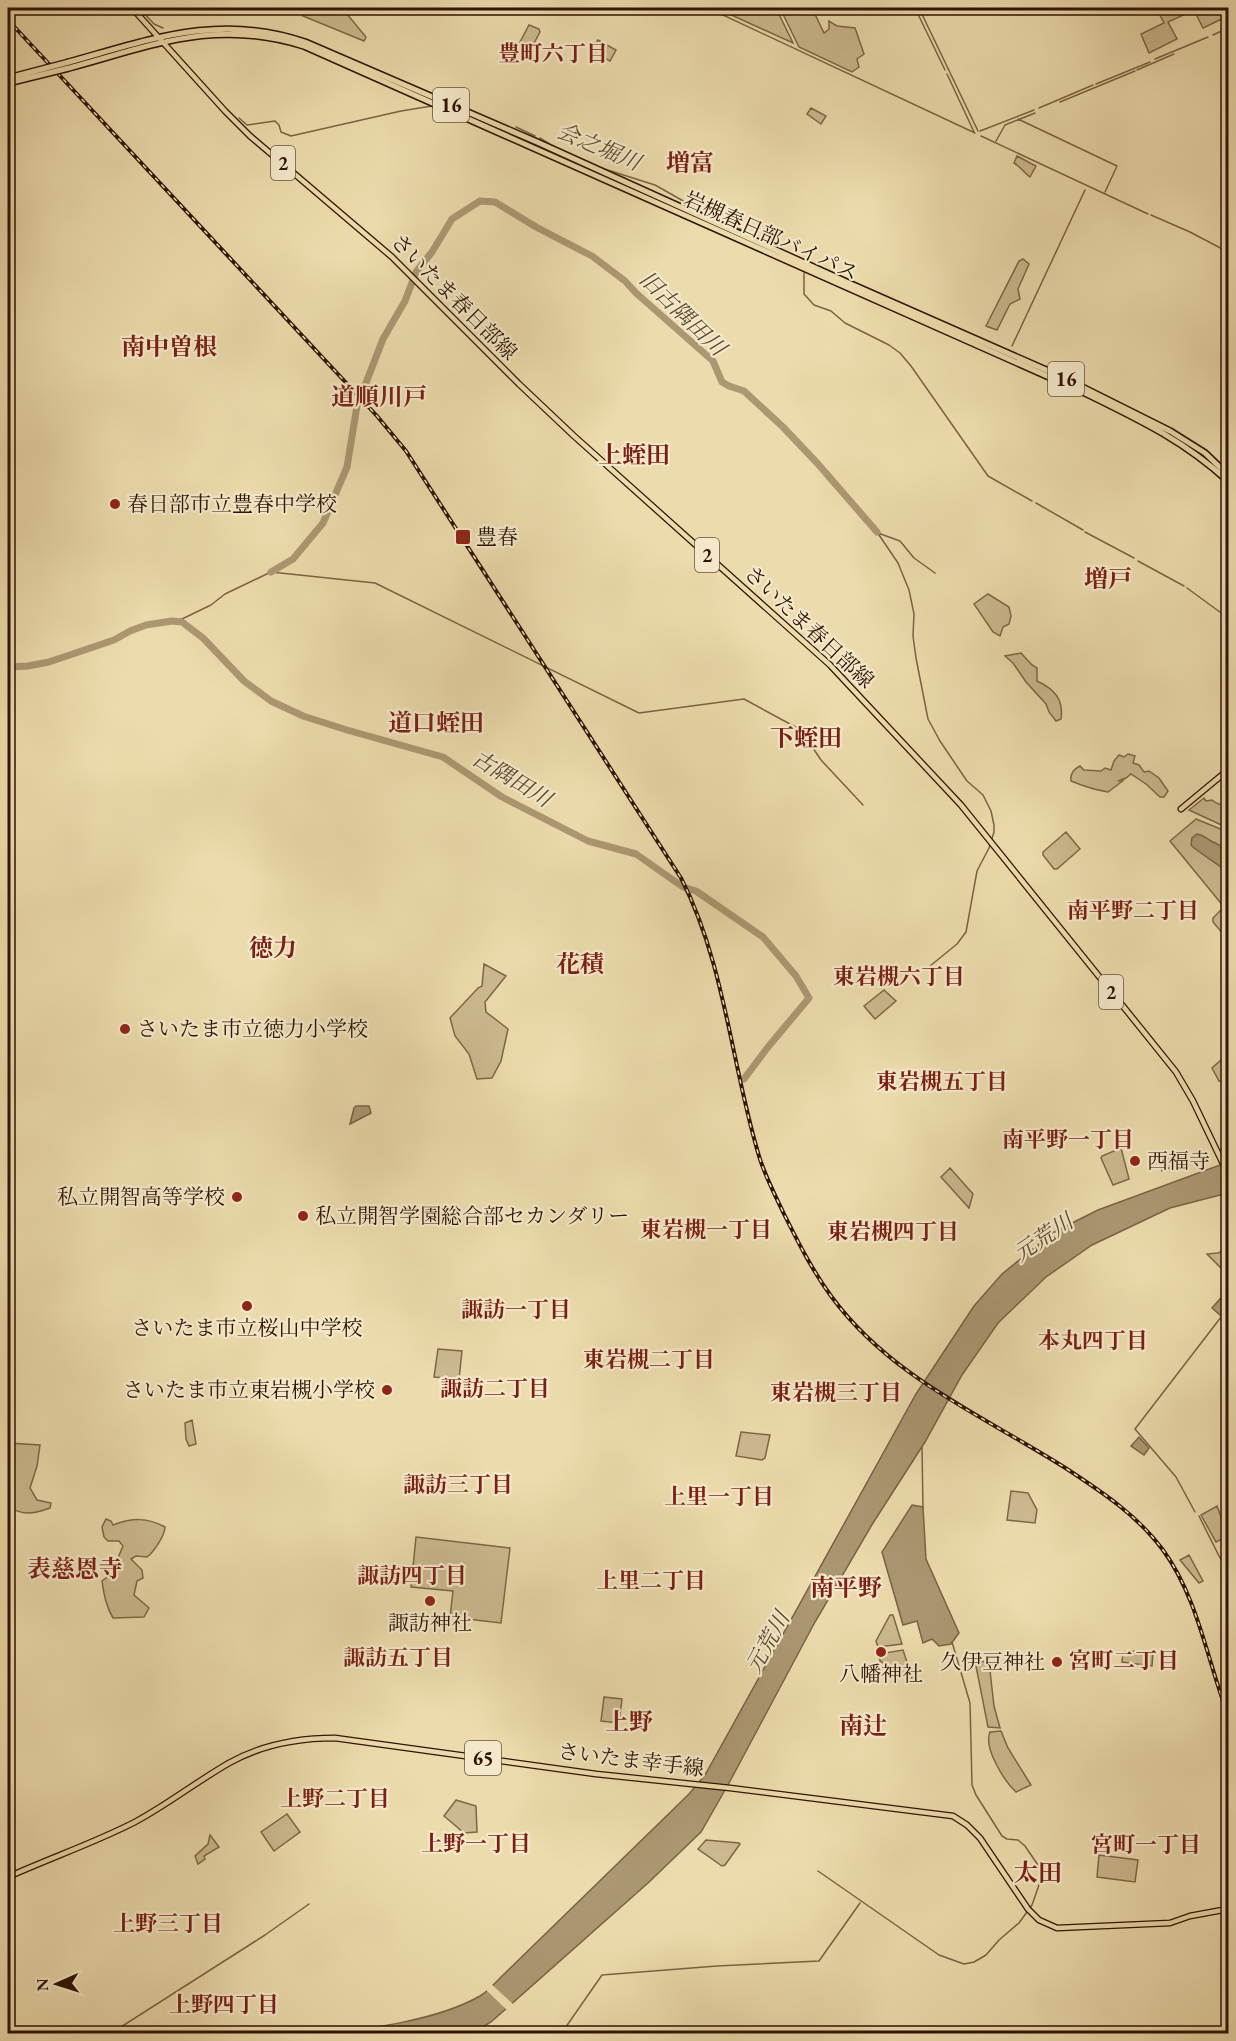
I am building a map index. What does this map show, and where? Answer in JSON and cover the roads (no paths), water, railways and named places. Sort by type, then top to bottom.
[{"type":"highway","name":"岩槻春日部バイパス","points":[[8,83],[159,38],[196,30],[231,28],[277,33],[312,44],[1056,374],[1170,431],[1205,453],[1228,475]]},
{"type":"highway","name":"岩槻春日部バイパス","points":[[8,78],[196,35],[238,33],[276,38],[317,51],[1138,418],[1201,457],[1228,482]]},
{"type":"main road","name":"さいたま春日部線","points":[[132,8],[250,136],[414,277],[505,370],[574,436],[830,665],[954,797],[1176,1072],[1193,1101],[1228,1174]]},
{"type":"main road","points":[[1181,809],[1228,770]]},
{"type":"main road","name":"さいたま幸手線","points":[[8,1876],[123,1828],[241,1757],[297,1740],[346,1738],[596,1774],[947,1815],[957,1818],[980,1838],[1028,1909],[1040,1920],[1057,1928],[1170,1923],[1198,1914],[1228,1909]]},
{"type":"waterway","name":"会之堀川","points":[[139,8],[154,24],[163,28]]},
{"type":"waterway","points":[[708,8],[975,133]]},
{"type":"waterway","points":[[915,8],[945,70]]},
{"type":"waterway","points":[[919,8],[978,131]]},
{"type":"waterway","points":[[1213,35],[1228,28]]},
{"type":"waterway","points":[[1155,59],[1208,37]]},
{"type":"waterway","points":[[1137,70],[1174,54]]},
{"type":"waterway","points":[[1096,84],[1150,62]]},
{"type":"waterway","points":[[1060,102],[1135,71]]},
{"type":"waterway","points":[[947,74],[974,132]]},
{"type":"waterway","points":[[1039,108],[1093,85]]},
{"type":"waterway","name":"会之堀川","points":[[239,118],[247,125],[275,121],[281,132],[291,136],[432,106]]},
{"type":"waterway","points":[[980,131],[1034,110]]},
{"type":"waterway","points":[[996,141],[1005,125],[1035,113]]},
{"type":"waterway","points":[[1018,119],[1117,166],[1105,192]]},
{"type":"waterway","name":"会之堀川","points":[[516,127],[535,136]]},
{"type":"waterway","points":[[981,136],[1148,214]]},
{"type":"waterway","name":"会之堀川","points":[[540,138],[556,148]]},
{"type":"waterway","name":"会之堀川","points":[[595,166],[655,185],[701,211],[742,230]]},
{"type":"waterway","points":[[1012,346],[1085,190]]},
{"type":"waterway","name":"旧古隅田川","points":[[271,572],[293,559],[323,523],[347,467],[357,406],[383,339],[405,301],[416,272],[432,252],[452,219],[480,201],[495,202],[536,227],[592,256],[625,281],[713,361],[722,382],[744,391],[783,427],[877,532]]},
{"type":"waterway","points":[[1151,215],[1228,252]]},
{"type":"waterway","points":[[804,273],[804,294],[814,305],[831,311],[845,323],[900,353],[988,476],[1032,501]]},
{"type":"waterway","points":[[1036,503],[1083,530]]},
{"type":"waterway","name":"旧古隅田川","points":[[877,532],[898,563],[909,590],[914,614],[913,636],[916,658],[928,719],[967,781],[983,795],[991,811],[994,825],[989,848],[977,871],[966,932],[957,944],[930,966]]},
{"type":"waterway","points":[[1085,532],[1134,558]]},
{"type":"waterway","points":[[878,533],[900,541],[914,558],[935,573]]},
{"type":"waterway","points":[[1138,561],[1184,586]]},
{"type":"waterway","points":[[172,621],[182,619],[211,605],[225,594],[271,572],[375,583],[639,713],[744,699],[801,730],[821,760],[863,805]]},
{"type":"waterway","points":[[1187,588],[1228,618]]},
{"type":"waterway","name":"古隅田川","points":[[8,667],[49,662],[114,640],[146,625],[172,621],[182,622],[203,638],[244,681],[271,701],[303,716],[443,757],[502,797],[588,841],[636,854],[683,887],[696,891],[763,937],[796,976],[809,998],[744,1079]]},
{"type":"waterway","points":[[8,1236],[15,1237]]},
{"type":"waterway","points":[[1195,1512],[1176,1477],[1135,1429],[1228,1308]]},
{"type":"waterway","points":[[922,1447],[923,1508]]},
{"type":"waterway","points":[[1199,1516],[1228,1569]]},
{"type":"waterway","points":[[818,1871],[939,1955],[964,1964],[974,1962],[986,1955],[1019,1923],[1032,1905],[1040,1882],[1040,1868],[1018,1840],[1002,1836],[972,1785],[970,1703],[952,1642]]},
{"type":"waterway","points":[[561,2034],[602,1975],[819,1961],[860,1903]]},
{"type":"waterway","points":[[110,2034],[265,1935],[309,1904]]},
{"type":"railway","points":[[8,20],[377,416],[406,451],[681,878],[696,911],[718,979],[749,1121],[761,1163],[800,1245],[831,1296],[855,1325],[910,1373],[1080,1478],[1118,1505],[1153,1537],[1185,1588],[1228,1715]]},
{"type":"place","name":"春日部市立豊春中学校","points":[[115,504]]},
{"type":"place","name":"豊春","points":[[463,537]]},
{"type":"place","name":"さいたま市立徳力小学校","points":[[125,1029]]},
{"type":"place","name":"西福寺","points":[[1135,1161]]},
{"type":"place","name":"私立開智高等学校","points":[[237,1197]]},
{"type":"place","name":"私立開智学園総合部セカンダリー","points":[[303,1216]]},
{"type":"place","name":"さいたま市立桜山中学校","points":[[247,1306]]},
{"type":"place","name":"さいたま市立東岩槻小学校","points":[[387,1390]]},
{"type":"place","name":"諏訪神社","points":[[430,1601]]},
{"type":"place","name":"八幡神社","points":[[881,1652]]},
{"type":"place","name":"久伊豆神社","points":[[1057,1662]]},
{"type":"district","name":"豊町六丁目","points":[[553,53]]},
{"type":"district","name":"増富","points":[[690,163]]},
{"type":"district","name":"南中曽根","points":[[169,347]]},
{"type":"district","name":"道順川戸","points":[[379,397]]},
{"type":"district","name":"上蛭田","points":[[634,455]]},
{"type":"district","name":"増戸","points":[[1108,579]]},
{"type":"district","name":"道口蛭田","points":[[436,723]]},
{"type":"district","name":"下蛭田","points":[[806,738]]},
{"type":"district","name":"南平野二丁目","points":[[1133,910]]},
{"type":"district","name":"徳力","points":[[273,948]]},
{"type":"district","name":"花積","points":[[580,964]]},
{"type":"district","name":"東岩槻六丁目","points":[[899,976]]},
{"type":"district","name":"東岩槻五丁目","points":[[942,1081]]},
{"type":"district","name":"南平野一丁目","points":[[1068,1139]]},
{"type":"district","name":"東岩槻一丁目","points":[[706,1229]]},
{"type":"district","name":"東岩槻四丁目","points":[[893,1231]]},
{"type":"district","name":"諏訪一丁目","points":[[516,1309]]},
{"type":"district","name":"本丸四丁目","points":[[1093,1340]]},
{"type":"district","name":"東岩槻二丁目","points":[[649,1359]]},
{"type":"district","name":"諏訪二丁目","points":[[495,1388]]},
{"type":"district","name":"東岩槻三丁目","points":[[836,1392]]},
{"type":"district","name":"諏訪三丁目","points":[[458,1484]]},
{"type":"district","name":"上里一丁目","points":[[719,1496]]},
{"type":"district","name":"表慈恩寺","points":[[75,1569]]},
{"type":"district","name":"諏訪四丁目","points":[[412,1575]]},
{"type":"district","name":"上里二丁目","points":[[651,1580]]},
{"type":"district","name":"南平野","points":[[846,1588]]},
{"type":"district","name":"諏訪五丁目","points":[[398,1657]]},
{"type":"district","name":"宮町二丁目","points":[[1124,1660]]},
{"type":"district","name":"上野","points":[[629,1722]]},
{"type":"district","name":"南辻","points":[[863,1726]]},
{"type":"district","name":"上野二丁目","points":[[335,1798]]},
{"type":"district","name":"上野一丁目","points":[[476,1843]]},
{"type":"district","name":"宮町一丁目","points":[[1146,1844]]},
{"type":"district","name":"太田","points":[[1038,1873]]},
{"type":"district","name":"上野三丁目","points":[[168,1923]]},
{"type":"district","name":"上野四丁目","points":[[224,2004]]},
{"type":"water label","name":"元荒川","points":[[1043,1237]]},
{"type":"water label","name":"元荒川","points":[[767,1642]]}]
